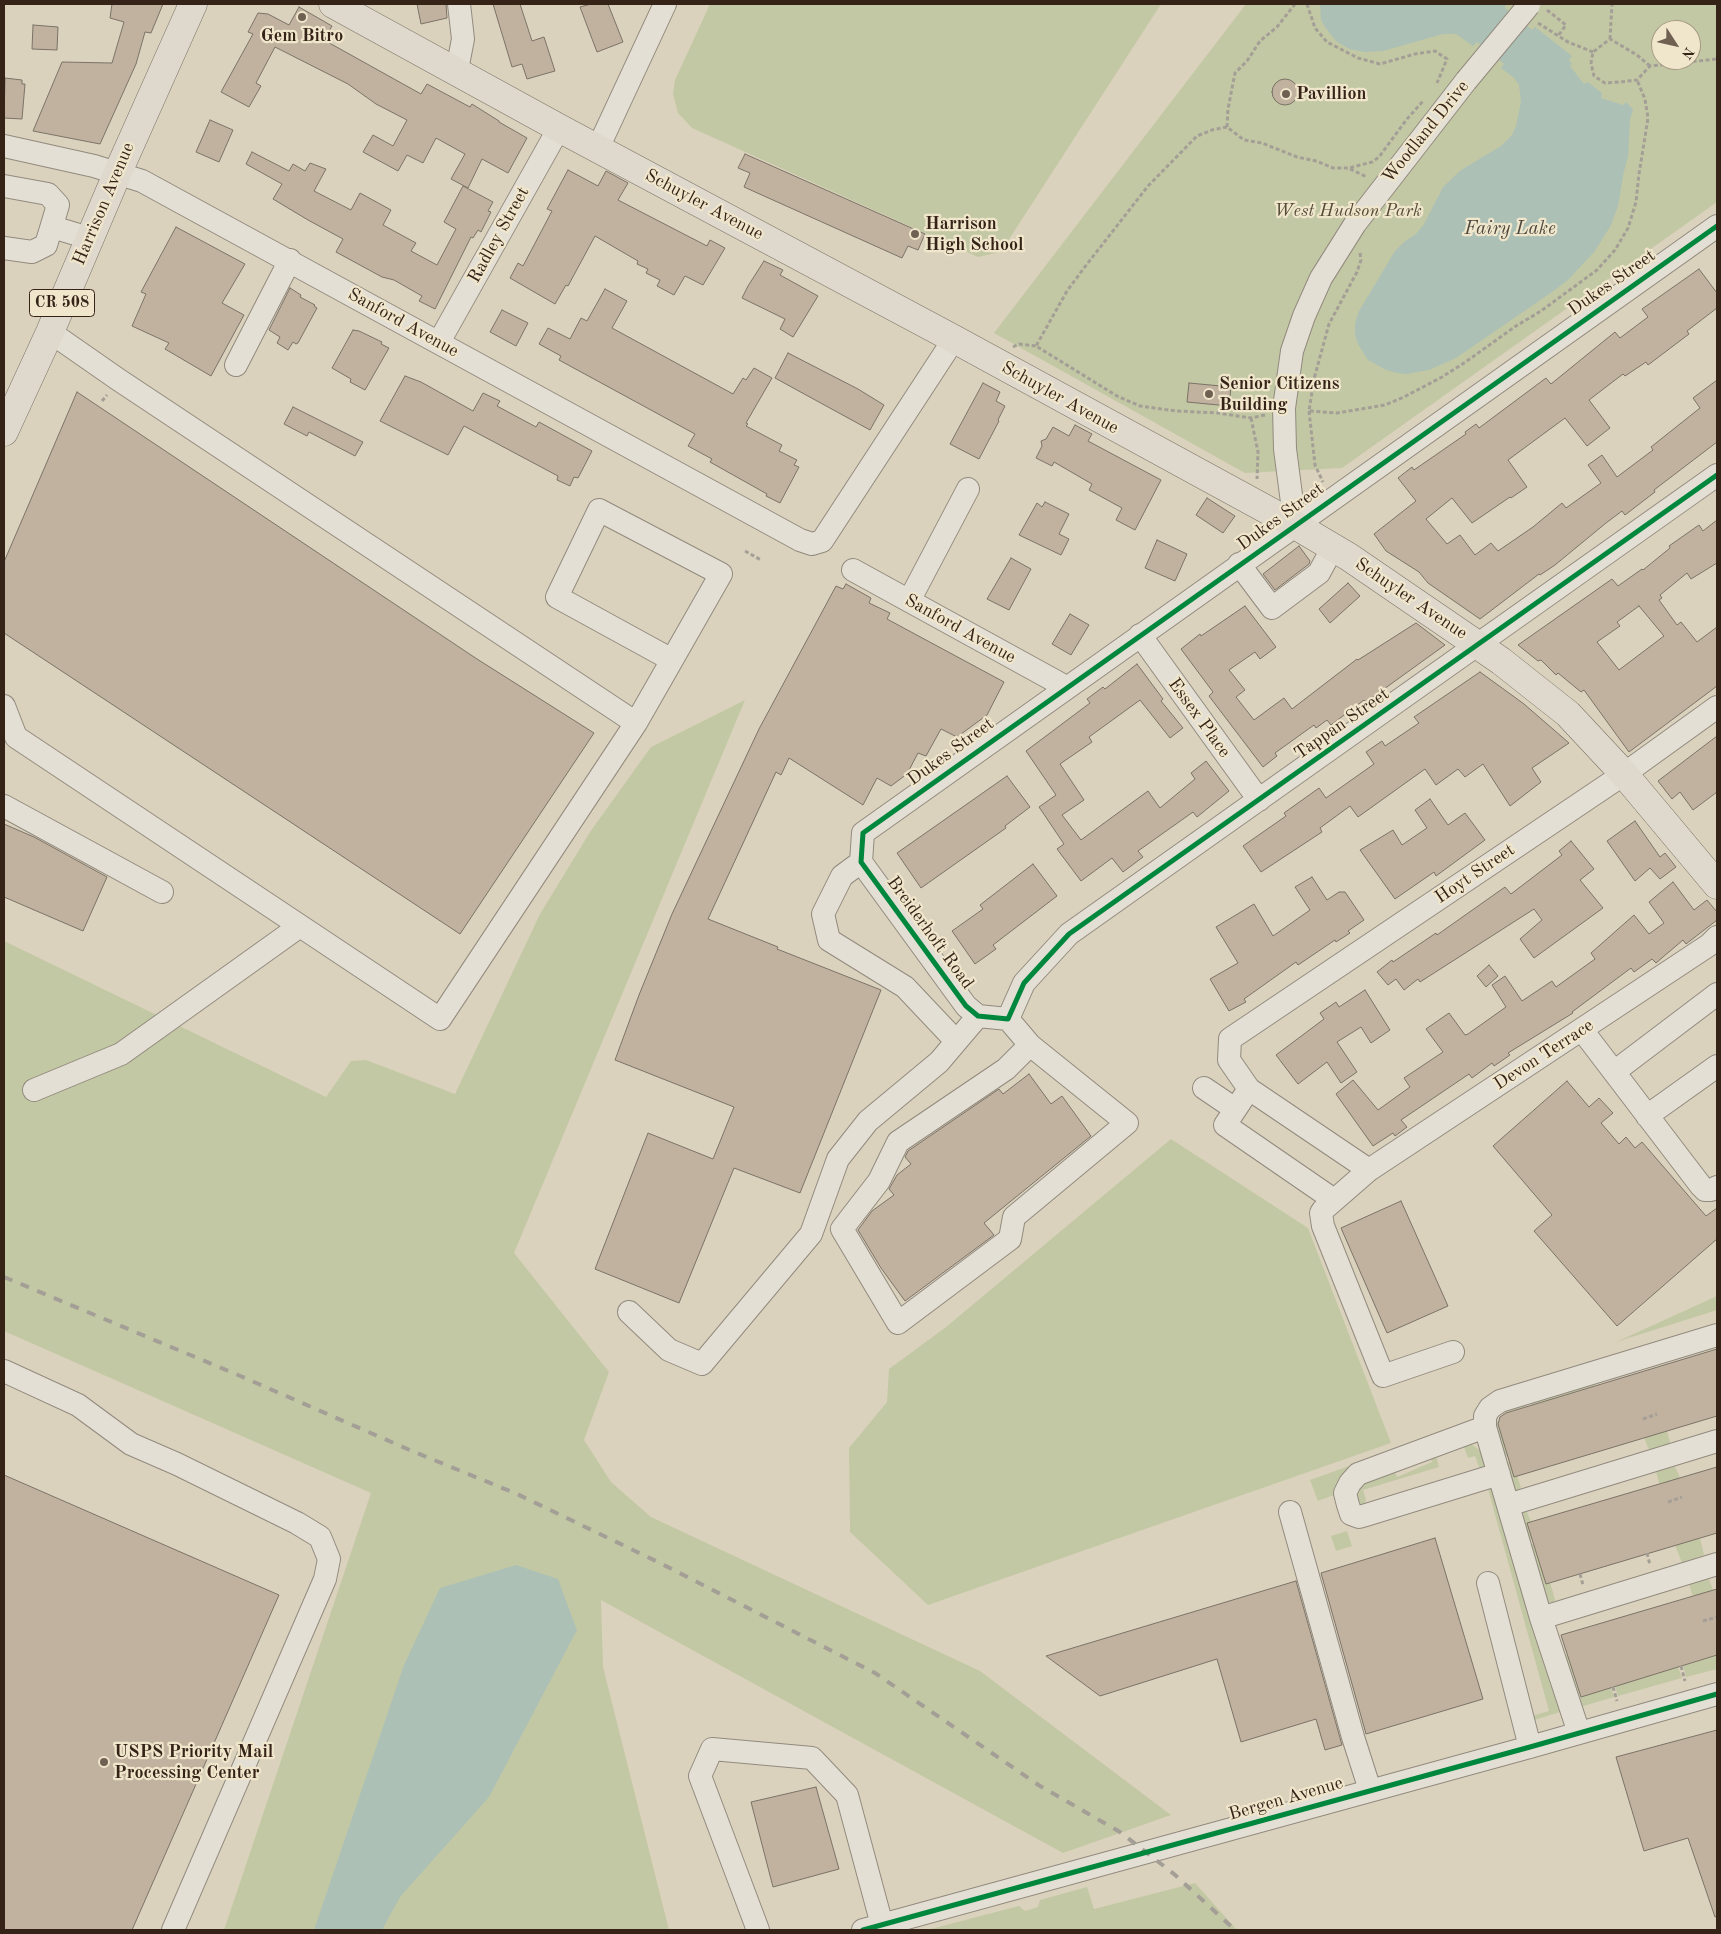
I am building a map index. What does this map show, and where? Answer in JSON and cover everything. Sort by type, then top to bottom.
[{"type":"main road","name":"Harrison Avenue","points":[[4,432],[50,332],[89,238],[193,4]]},
{"type":"main road","name":"Schuyler Avenue","points":[[333,4],[954,339],[1294,525],[1368,569],[1477,644],[1568,714],[1624,774],[1717,885]]},
{"type":"street","points":[[457,70],[463,39],[459,4]]},
{"type":"street","points":[[598,148],[665,4]]},
{"type":"street","name":"Woodland Drive","points":[[1294,525],[1285,455],[1284,408],[1292,351],[1304,316],[1321,278],[1359,218],[1466,82],[1535,10]]},
{"type":"street","name":"Radley Street","points":[[438,342],[560,128]]},
{"type":"street","name":"Sanford Avenue","points":[[4,146],[118,172],[142,181],[290,260],[800,540],[812,544],[822,541],[954,339]]},
{"type":"street","points":[[4,186],[48,194],[58,205],[46,245],[32,252],[4,248]]},
{"type":"street","name":"Dukes Street","points":[[862,862],[863,833],[1717,226]]},
{"type":"street","points":[[52,227],[89,238]]},
{"type":"street","points":[[236,365],[290,260]]},
{"type":"street","points":[[50,332],[119,380],[636,723]]},
{"type":"street","name":"Tappan Street","points":[[1008,1019],[1024,983],[1069,934],[1717,475]]},
{"type":"street","points":[[909,601],[968,489]]},
{"type":"street","points":[[4,706],[16,737],[440,1019],[636,723],[672,660],[721,574],[599,510],[557,596],[672,660]]},
{"type":"street","points":[[1239,564],[1272,608],[1320,573],[1332,547]]},
{"type":"street","name":"Sanford Avenue","points":[[854,570],[1066,688]]},
{"type":"street","name":"Essex Place","points":[[1140,635],[1259,800]]},
{"type":"street","name":"Hoyt Street","points":[[1249,1089],[1229,1060],[1230,1039],[1624,774],[1717,707]]},
{"type":"street","points":[[4,806],[162,892]]},
{"type":"street","points":[[862,862],[842,876],[823,914],[829,940],[905,987],[956,1041]]},
{"type":"street","name":"Breiderhoft Road","points":[[862,862],[966,1006],[978,1016]]},
{"type":"street","points":[[34,1090],[121,1054],[300,926]]},
{"type":"street","name":"Devon Terrace","points":[[1453,1352],[1383,1376],[1323,1226],[1321,1213],[1369,1170],[1710,946],[1717,937]]},
{"type":"street","points":[[1614,1072],[1717,994]]},
{"type":"street","points":[[628,1312],[669,1350],[702,1364],[811,1234],[838,1159],[868,1122],[938,1062],[978,1016],[1008,1019],[1030,1045],[1127,1123],[1014,1216],[1010,1240],[898,1323],[842,1229],[879,1180],[898,1142],[1006,1069],[1030,1045]]},
{"type":"street","points":[[1582,1030],[1701,1186],[1705,1190],[1717,1187]]},
{"type":"street","points":[[1647,1116],[1717,1066]]},
{"type":"street","points":[[1204,1088],[1235,1109]]},
{"type":"street","points":[[1334,1200],[1225,1125],[1249,1089],[1369,1170]]},
{"type":"street","points":[[1579,1734],[1541,1618],[1485,1427],[1485,1416],[1490,1408],[1500,1401],[1717,1335]]},
{"type":"street","points":[[4,1371],[78,1405],[131,1444],[177,1464],[320,1536],[329,1559],[325,1579],[173,1930]]},
{"type":"street","points":[[1485,1427],[1358,1474],[1344,1493],[1351,1514],[1358,1517],[1499,1474]]},
{"type":"street","points":[[1508,1505],[1717,1441]]},
{"type":"street","points":[[1290,1512],[1353,1737],[1370,1790]]},
{"type":"street","points":[[1541,1618],[1717,1564]]},
{"type":"street","points":[[1488,1584],[1530,1747]]},
{"type":"street","name":"Bergen Avenue","points":[[872,1928],[1579,1734],[1717,1694]]},
{"type":"street","points":[[758,1930],[700,1776],[712,1750],[812,1758],[847,1795],[872,1928]]},
{"type":"path","points":[[1227,127],[1228,109],[1235,73],[1247,61],[1260,41],[1277,27],[1295,4]]},
{"type":"path","points":[[1308,4],[1315,28],[1327,42],[1358,58],[1380,64],[1415,54],[1435,51],[1447,59],[1439,81],[1434,87]]},
{"type":"path","points":[[1612,4],[1610,39],[1593,52],[1591,63],[1594,76],[1605,83],[1637,80],[1650,66],[1717,59]]},
{"type":"path","points":[[1535,10],[1558,36],[1593,52]]},
{"type":"path","points":[[1535,10],[1566,25],[1558,36]]},
{"type":"path","points":[[1610,39],[1637,55],[1650,66]]},
{"type":"path","points":[[1308,410],[1337,413],[1385,405],[1404,397],[1464,363],[1516,326],[1541,311],[1597,270],[1615,250],[1628,228],[1636,202],[1638,174],[1648,118],[1645,99],[1637,80]]},
{"type":"path","points":[[1271,414],[1251,418],[1140,406],[1109,392],[1036,346],[1067,291],[1148,186],[1197,136],[1227,127],[1244,140],[1262,143],[1290,155],[1316,161],[1333,168],[1349,168],[1372,162],[1378,157],[1406,119],[1425,98]]},
{"type":"path","points":[[1349,168],[1372,180]]},
{"type":"path","points":[[1325,486],[1314,465],[1308,410],[1314,379],[1329,324],[1357,272],[1361,260],[1358,248]]},
{"type":"path","points":[[1251,418],[1258,452],[1257,480]]},
{"type":"path","points":[[745,551],[760,560]]},
{"type":"path","points":[[1643,1419],[1657,1414]]},
{"type":"path","points":[[1668,1502],[1682,1497]]},
{"type":"path","points":[[1703,1621],[1717,1617]]},
{"type":"path","points":[[1681,1666],[1685,1681]]},
{"type":"path","points":[[1613,1687],[1617,1700]]},
{"type":"green space","name":"Harrison High School","points":[[710,4],[1161,4],[1006,244],[996,253],[978,257],[692,128],[678,113],[673,94],[675,80]]},
{"type":"green space","name":"West Hudson Park","points":[[1246,4],[1717,4],[1717,202],[1342,468],[1245,473],[994,333]]},
{"type":"green space","points":[[745,700],[514,1253],[609,1372],[584,1440],[611,1482],[651,1517],[980,1671],[1171,1815],[1063,1853],[601,1600],[603,1667],[669,1930],[224,1930],[371,1493],[4,1331],[4,941],[326,1097],[351,1061],[366,1060],[455,1094],[540,914],[590,832],[651,747]]},
{"type":"green space","points":[[1171,1139],[1308,1228],[1391,1443],[928,1605],[850,1532],[849,1448],[887,1402],[889,1369],[946,1327]]},
{"type":"green space","points":[[1717,1296],[1717,1310],[1616,1342]]},
{"type":"green space","points":[[1593,1380],[1594,1386],[1531,1405],[1530,1400]]},
{"type":"green space","points":[[1525,1401],[1527,1406],[1496,1416],[1508,1456],[1504,1457],[1494,1415]]},
{"type":"green space","points":[[1667,1431],[1670,1442],[1668,1445],[1651,1450],[1648,1448],[1644,1437]]},
{"type":"green space","points":[[1471,1444],[1481,1451],[1485,1467],[1481,1469],[1475,1456],[1468,1458],[1464,1447]]},
{"type":"green space","points":[[1436,1455],[1439,1467],[1363,1490],[1366,1500],[1364,1505],[1358,1503],[1356,1492],[1358,1486],[1394,1470],[1397,1477],[1432,1462],[1430,1457]]},
{"type":"green space","points":[[1506,1462],[1509,1462],[1517,1476],[1521,1487],[1518,1491],[1514,1489]]},
{"type":"green space","points":[[1674,1464],[1680,1478],[1667,1499],[1662,1483],[1659,1483],[1656,1471]]},
{"type":"green space","points":[[1349,1466],[1338,1481],[1334,1495],[1318,1501],[1310,1480]]},
{"type":"green space","points":[[1491,1487],[1560,1712],[1528,1722],[1528,1717],[1549,1711],[1488,1489]]},
{"type":"green space","points":[[1526,1510],[1531,1522],[1532,1539],[1529,1540],[1521,1514],[1522,1511]]},
{"type":"green space","points":[[1347,1531],[1352,1546],[1336,1551],[1331,1536]]},
{"type":"green space","points":[[1700,1538],[1704,1555],[1682,1563],[1675,1545]]},
{"type":"green space","points":[[1534,1543],[1550,1582],[1555,1600],[1553,1602],[1548,1602],[1546,1599],[1530,1545]]},
{"type":"green space","points":[[1708,1577],[1713,1590],[1710,1591],[1703,1618],[1695,1595],[1692,1595],[1689,1582]]},
{"type":"green space","points":[[1717,1619],[1717,1669],[1686,1677],[1683,1666],[1714,1656],[1704,1623]]},
{"type":"green space","points":[[1567,1655],[1580,1697],[1611,1688],[1614,1697],[1580,1707],[1564,1656]]},
{"type":"green space","points":[[1678,1667],[1682,1678],[1618,1696],[1615,1686]]},
{"type":"green space","points":[[1195,1883],[1237,1930],[927,1930],[1019,1906],[1025,1911],[1038,1907],[1040,1900],[1087,1887],[1094,1909]]},
{"type":"water","name":"Fairy Lake","points":[[1320,4],[1506,4],[1505,8],[1532,30],[1535,27],[1572,56],[1569,60],[1572,64],[1570,66],[1584,84],[1588,82],[1602,93],[1601,98],[1623,105],[1626,102],[1633,109],[1630,120],[1628,157],[1618,206],[1611,225],[1595,251],[1568,280],[1555,290],[1456,358],[1429,370],[1407,374],[1397,373],[1386,370],[1368,360],[1358,344],[1355,335],[1355,323],[1359,311],[1395,251],[1416,234],[1424,224],[1443,187],[1461,170],[1501,146],[1512,135],[1521,102],[1519,85],[1514,78],[1501,68],[1504,64],[1477,42],[1473,46],[1456,34],[1443,34],[1383,51],[1365,52],[1349,49],[1336,41],[1325,27],[1321,20]]},
{"type":"water","points":[[516,1565],[558,1579],[577,1630],[489,1797],[400,1897],[382,1930],[314,1930],[404,1665],[440,1588]]},
{"type":"building","points":[[112,4],[163,4],[151,33],[145,32],[136,64],[100,144],[33,131],[62,62],[112,63],[124,22],[110,18]]},
{"type":"building","points":[[417,4],[446,4],[447,18],[421,24]]},
{"type":"building","points":[[493,4],[520,4],[532,41],[544,37],[555,71],[527,79],[522,64],[512,67]]},
{"type":"building","points":[[591,4],[608,4],[623,42],[597,52],[580,7]]},
{"type":"building","points":[[299,7],[332,26],[324,40],[421,94],[427,84],[470,107],[472,104],[527,138],[508,173],[482,159],[468,188],[451,179],[465,154],[436,138],[423,163],[407,155],[398,171],[363,152],[373,135],[393,146],[407,120],[376,104],[348,84],[275,47],[256,83],[261,86],[249,107],[221,92],[253,34],[248,32],[258,13],[268,14],[289,25]]},
{"type":"building","points":[[33,25],[58,27],[57,50],[32,49]]},
{"type":"building","points":[[5,78],[22,80],[22,84],[25,84],[22,119],[4,118]]},
{"type":"building","name":"Pavillion","points":[[1285,79],[1294,83],[1298,92],[1294,101],[1285,105],[1276,101],[1272,92],[1276,83]]},
{"type":"building","points":[[210,120],[233,130],[219,162],[196,152]]},
{"type":"building","points":[[252,152],[289,171],[293,164],[305,171],[310,163],[326,169],[314,191],[351,210],[360,193],[391,210],[383,225],[416,243],[411,251],[437,265],[456,229],[444,222],[463,186],[493,202],[488,211],[491,212],[481,232],[478,230],[473,238],[471,237],[435,309],[419,301],[422,296],[336,252],[343,239],[273,199],[282,184],[246,164]]},
{"type":"building","points":[[745,154],[925,234],[918,250],[908,246],[902,258],[744,187],[750,173],[738,168]]},
{"type":"building","points":[[568,170],[598,186],[606,171],[628,183],[618,200],[707,246],[710,240],[725,248],[703,285],[685,276],[674,295],[657,286],[660,280],[646,273],[648,269],[637,264],[638,261],[595,236],[568,286],[566,285],[555,304],[510,278],[518,263],[523,266],[552,211],[547,209]]},
{"type":"building","points":[[176,227],[245,264],[222,303],[244,315],[211,376],[165,349],[169,343],[132,326],[146,294],[141,292]]},
{"type":"building","points":[[764,261],[783,270],[780,275],[818,296],[793,337],[780,329],[785,319],[742,298]]},
{"type":"building","points":[[1699,269],[1717,293],[1717,308],[1687,331],[1689,334],[1648,365],[1646,362],[1625,376],[1623,374],[1589,400],[1610,428],[1587,446],[1565,418],[1508,460],[1527,487],[1472,523],[1452,498],[1426,519],[1447,544],[1460,535],[1475,555],[1491,543],[1498,551],[1533,527],[1562,503],[1566,508],[1601,483],[1588,465],[1602,455],[1617,477],[1653,450],[1651,447],[1700,408],[1693,398],[1717,380],[1717,442],[1654,490],[1655,492],[1625,515],[1622,511],[1555,565],[1539,574],[1480,619],[1428,583],[1419,572],[1386,551],[1374,534],[1416,501],[1398,478],[1412,467],[1414,470],[1466,434],[1465,432],[1476,424],[1479,428],[1546,378],[1551,384],[1615,332],[1620,338],[1648,317],[1642,309]]},
{"type":"building","points":[[290,288],[317,308],[298,343],[293,342],[288,350],[277,343],[280,337],[269,330]]},
{"type":"building","points":[[605,289],[627,301],[612,328],[733,394],[743,378],[746,380],[754,368],[772,378],[746,426],[782,445],[779,451],[797,460],[794,465],[799,467],[780,503],[710,462],[712,459],[688,446],[695,434],[559,360],[561,356],[539,344],[548,328],[570,339],[581,318],[587,321]]},
{"type":"building","points":[[502,310],[528,323],[516,346],[490,332]]},
{"type":"building","points":[[353,330],[382,342],[381,344],[389,348],[365,390],[350,382],[351,379],[332,368]]},
{"type":"building","points":[[788,353],[858,389],[884,405],[870,430],[775,378]]},
{"type":"building","points":[[405,376],[421,382],[473,411],[483,393],[500,401],[497,406],[536,427],[539,422],[592,451],[578,478],[574,477],[570,486],[557,480],[558,476],[464,426],[448,455],[380,421]]},
{"type":"building","points":[[983,383],[1000,392],[996,401],[1005,406],[979,459],[950,444]]},
{"type":"building","name":"Senior Citizens Building","points":[[1189,383],[1231,387],[1229,406],[1187,402]]},
{"type":"building","points":[[77,392],[477,659],[594,733],[460,934],[4,633],[4,562]]},
{"type":"building","points":[[293,407],[363,442],[355,456],[309,432],[307,436],[284,424]]},
{"type":"building","points":[[1075,425],[1092,434],[1088,441],[1161,480],[1135,530],[1116,520],[1122,508],[1089,490],[1092,484],[1054,462],[1052,466],[1036,458],[1042,446],[1041,441],[1046,439],[1053,427],[1069,436]]},
{"type":"building","points":[[1207,498],[1235,516],[1223,533],[1196,515]]},
{"type":"building","points":[[1045,502],[1069,514],[1059,534],[1069,539],[1061,555],[1019,535],[1037,503],[1042,507]]},
{"type":"building","points":[[1717,520],[1717,563],[1691,579],[1687,573],[1660,595],[1662,598],[1659,600],[1677,625],[1681,622],[1697,642],[1717,627],[1717,686],[1629,752],[1584,690],[1581,692],[1558,673],[1556,675],[1541,660],[1538,661],[1518,645],[1612,579],[1618,586],[1643,570],[1670,548],[1669,546],[1699,525],[1703,531]],"holes":[[[1639,606],[1664,636],[1619,670],[1597,642],[1620,626],[1617,622]]]},
{"type":"building","points":[[1157,540],[1187,554],[1175,581],[1145,568]]},
{"type":"building","points":[[1299,546],[1310,561],[1309,564],[1275,590],[1263,574]]},
{"type":"building","points":[[1011,558],[1031,569],[1009,610],[987,599]]},
{"type":"building","points":[[1348,583],[1360,596],[1330,623],[1319,609]]},
{"type":"building","points":[[846,584],[871,598],[869,603],[890,613],[887,619],[1004,682],[987,715],[957,737],[941,729],[926,756],[918,753],[907,774],[891,786],[877,778],[863,805],[789,758],[781,775],[776,772],[708,919],[778,947],[777,949],[881,990],[800,1193],[734,1168],[679,1303],[595,1269],[648,1133],[713,1159],[734,1107],[615,1060],[672,914],[759,729],[836,586],[843,589]]},
{"type":"building","points":[[1245,606],[1276,647],[1260,659],[1255,652],[1229,670],[1245,690],[1236,697],[1254,720],[1284,698],[1292,709],[1357,659],[1416,623],[1445,645],[1366,702],[1364,700],[1331,725],[1327,720],[1316,728],[1314,725],[1275,753],[1277,756],[1263,767],[1209,696],[1213,692],[1181,649],[1200,634],[1201,636]]},
{"type":"building","points":[[1070,614],[1089,625],[1071,655],[1052,644]]},
{"type":"building","points":[[1137,664],[1163,699],[1161,701],[1183,728],[1170,738],[1140,700],[1089,737],[1092,742],[1060,764],[1084,800],[1062,815],[1081,840],[1148,791],[1160,808],[1195,779],[1191,773],[1206,761],[1229,791],[1197,817],[1193,812],[1138,851],[1143,857],[1123,872],[1112,858],[1081,881],[1057,849],[1064,844],[1039,807],[1056,795],[1026,751],[1090,703],[1087,699],[1103,687],[1105,689]]},
{"type":"building","points":[[1480,672],[1524,704],[1569,743],[1532,768],[1541,782],[1510,806],[1483,764],[1465,777],[1458,769],[1436,785],[1425,769],[1358,817],[1350,806],[1320,828],[1322,832],[1261,872],[1243,846],[1286,816],[1284,813],[1319,788],[1326,798],[1374,764],[1366,752],[1382,741],[1385,746],[1419,723],[1414,717]]},
{"type":"building","points":[[1717,736],[1717,792],[1693,810],[1680,792],[1672,799],[1658,781]]},
{"type":"building","points":[[1007,776],[1030,807],[1005,826],[1006,828],[921,888],[897,853]]},
{"type":"building","points":[[1430,799],[1448,825],[1465,813],[1485,840],[1436,876],[1434,872],[1395,899],[1360,850],[1393,830],[1402,845],[1427,828],[1415,810]]},
{"type":"building","points":[[1635,821],[1660,857],[1665,853],[1676,867],[1660,879],[1650,868],[1635,881],[1607,841]]},
{"type":"building","points":[[4,824],[34,837],[107,877],[83,931],[4,897]]},
{"type":"building","points":[[1571,841],[1594,869],[1580,880],[1603,908],[1534,958],[1520,939],[1542,920],[1534,909],[1420,982],[1418,979],[1404,990],[1396,979],[1388,985],[1377,972],[1392,960],[1393,962],[1436,933],[1437,935],[1505,887],[1511,894],[1562,855],[1559,851]]},
{"type":"building","points":[[1033,864],[1057,896],[993,945],[996,949],[975,964],[952,931],[983,909],[980,905]]},
{"type":"building","points":[[1312,877],[1327,900],[1339,892],[1345,892],[1364,920],[1348,931],[1350,933],[1336,942],[1335,940],[1298,965],[1296,962],[1244,999],[1246,1002],[1229,1011],[1210,979],[1238,963],[1216,927],[1254,904],[1273,936],[1310,910],[1295,887]]},
{"type":"building","points":[[1673,882],[1694,910],[1707,900],[1717,912],[1717,920],[1686,944],[1683,940],[1656,963],[1652,959],[1634,972],[1631,968],[1573,1013],[1508,1053],[1510,1055],[1494,1066],[1492,1063],[1472,1078],[1469,1074],[1401,1120],[1407,1127],[1395,1136],[1393,1133],[1373,1146],[1336,1094],[1353,1080],[1378,1110],[1410,1087],[1404,1078],[1443,1052],[1426,1029],[1449,1013],[1465,1035],[1468,1034],[1506,1007],[1492,985],[1505,976],[1522,1001],[1552,981],[1556,987],[1595,959],[1591,953],[1634,915],[1649,934],[1664,923],[1649,902]]},
{"type":"building","points":[[1489,965],[1498,976],[1486,987],[1477,976]]},
{"type":"building","points":[[1365,990],[1390,1030],[1371,1043],[1361,1027],[1337,1042],[1357,1072],[1341,1083],[1327,1062],[1298,1084],[1276,1055],[1324,1019],[1320,1013],[1336,1002],[1339,1007]]},
{"type":"building","points":[[1029,1074],[1051,1104],[1062,1096],[1091,1136],[984,1223],[994,1235],[905,1301],[881,1268],[858,1230],[872,1211],[894,1195],[889,1189],[897,1175],[911,1164],[905,1157],[908,1151],[999,1089],[1003,1094]]},
{"type":"building","points":[[1567,1081],[1589,1107],[1599,1098],[1613,1113],[1601,1123],[1619,1144],[1626,1137],[1635,1148],[1642,1142],[1706,1216],[1717,1208],[1717,1239],[1617,1326],[1534,1231],[1552,1215],[1493,1146]]},
{"type":"building","points":[[1401,1201],[1448,1306],[1387,1333],[1341,1228]]},
{"type":"building","points":[[1717,1349],[1717,1416],[1514,1477],[1498,1424],[1500,1417],[1506,1413]]},
{"type":"building","points":[[1717,1467],[1717,1533],[1546,1584],[1527,1523]]},
{"type":"building","name":"USPS Priority Mail Processing Center","points":[[4,1475],[279,1595],[132,1930],[4,1930]]},
{"type":"building","points":[[1435,1538],[1483,1699],[1366,1734],[1321,1573]]},
{"type":"building","points":[[1296,1581],[1342,1745],[1325,1750],[1316,1719],[1241,1742],[1217,1659],[1100,1696],[1046,1656]]},
{"type":"building","points":[[1717,1589],[1717,1655],[1581,1697],[1561,1635]]},
{"type":"building","points":[[1717,1730],[1717,1916],[1715,1917],[1688,1838],[1644,1851],[1616,1757]]},
{"type":"building","points":[[816,1787],[839,1869],[773,1887],[751,1802]]},
{"type":"railway","points":[[4,1277],[517,1494],[660,1563],[875,1673],[1040,1786],[1120,1832],[1174,1874],[1235,1930]]},
{"type":"cycle path","points":[[1717,226],[863,833],[861,862],[966,1006],[978,1016],[1008,1019],[1024,983],[1069,934],[1717,475]]},
{"type":"cycle path","points":[[863,1930],[1717,1694]]},
{"type":"place","name":"Gem Bitro","points":[[302,17]]},
{"type":"place","name":"Pavillion","points":[[1286,94]]},
{"type":"place","name":"Harrison High School","points":[[915,234]]},
{"type":"place","name":"Senior Citizens Building","points":[[1209,394]]},
{"type":"place","name":"USPS Priority Mail Processing Center","points":[[104,1762]]}]
